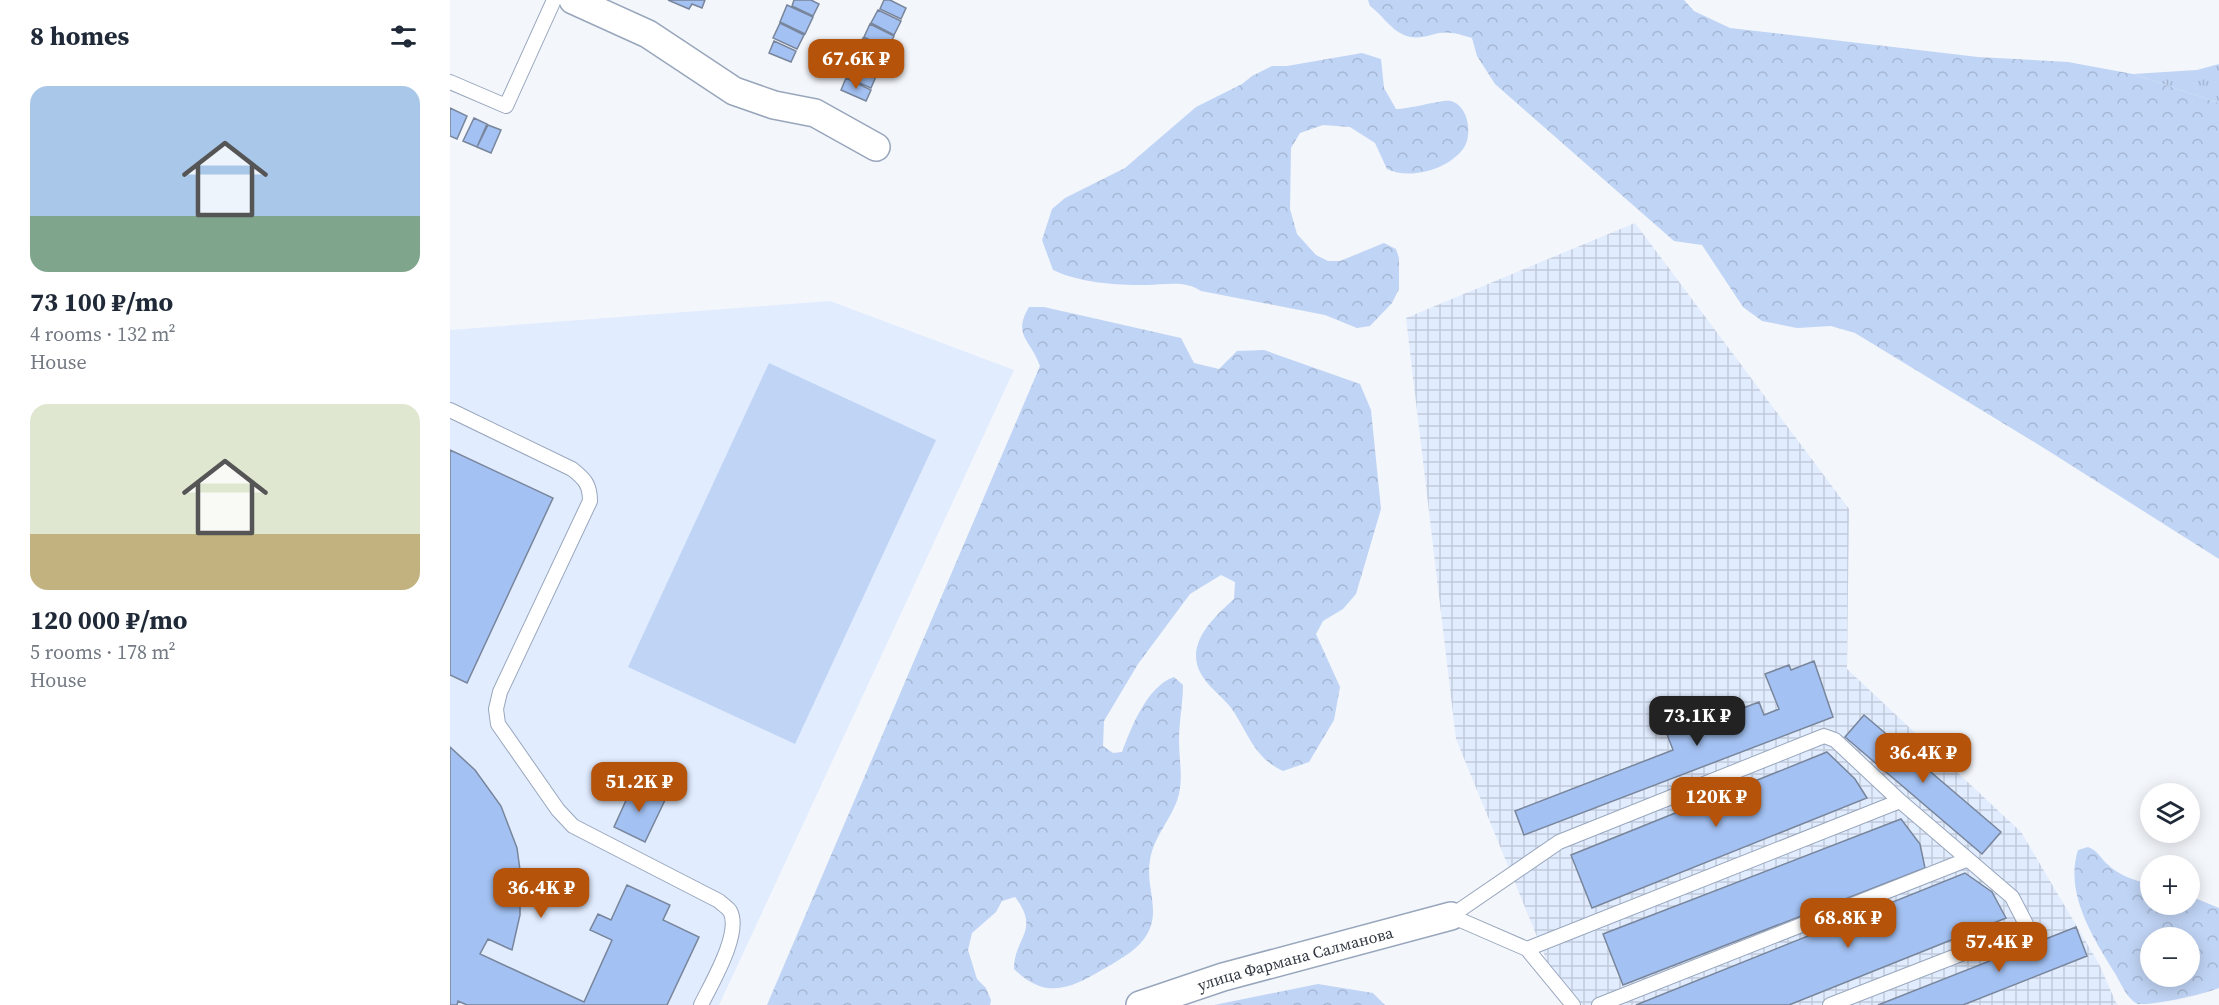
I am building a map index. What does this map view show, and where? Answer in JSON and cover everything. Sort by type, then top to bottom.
[{"type":"street","points":[[573,0],[648,34],[734,91],[774,105],[815,113],[876,147]]},
{"type":"street","name":"улица Фармана Салманова","points":[[1140,1005],[1223,977],[1451,916]]},
{"type":"lane","points":[[450,82],[506,106],[554,0]]},
{"type":"lane","points":[[450,410],[572,470],[585,479],[590,489],[590,501],[500,692],[496,709],[498,724],[558,810],[573,826],[719,901],[730,911],[734,927],[731,940],[701,1005]]},
{"type":"lane","points":[[1451,916],[1559,842],[1824,736],[1835,740],[1966,860],[2012,897],[2028,928],[1830,1005]]},
{"type":"lane","points":[[1527,949],[1900,801]]},
{"type":"lane","points":[[1599,1005],[1966,860]]},
{"type":"lane","points":[[1451,916],[1527,949],[1573,1005]]},
{"type":"shaded area","points":[[1635,223],[1849,509],[1847,669],[2021,832],[2099,964],[2117,1005],[1565,1005],[1456,739],[1406,318]]},
{"type":"shaded area","points":[[830,301],[1014,370],[719,1005],[450,1005],[450,330]]},
{"type":"green space","points":[[1368,0],[1684,0],[1694,11],[1730,28],[1978,57],[2068,62],[2133,74],[2219,103],[2219,559],[2047,450],[1855,333],[1831,326],[1797,328],[1762,321],[1743,307],[1702,245],[1674,241],[1495,84],[1477,56],[1472,38],[1447,33],[1421,37],[1407,36],[1390,25],[1370,6]]},
{"type":"green space","points":[[1362,53],[1381,59],[1384,88],[1396,109],[1451,101],[1462,109],[1468,122],[1466,143],[1456,156],[1448,163],[1417,173],[1387,169],[1375,143],[1350,127],[1323,125],[1300,133],[1291,148],[1290,209],[1297,234],[1316,255],[1328,261],[1340,261],[1384,243],[1396,249],[1399,258],[1399,289],[1392,303],[1370,326],[1357,328],[1325,315],[1201,291],[1188,285],[1098,282],[1075,278],[1053,270],[1042,240],[1052,209],[1065,198],[1125,168],[1196,107],[1272,66],[1287,66]]},
{"type":"green space","points":[[2219,64],[2219,103],[2133,74],[2197,70]]},
{"type":"green space","points":[[1029,307],[1044,307],[1181,338],[1194,363],[1219,369],[1237,351],[1264,350],[1360,384],[1371,410],[1381,509],[1356,594],[1343,609],[1323,621],[1316,634],[1340,687],[1334,720],[1309,762],[1283,771],[1266,760],[1260,753],[1231,707],[1206,682],[1197,666],[1196,654],[1203,634],[1209,624],[1234,599],[1235,582],[1221,575],[1190,594],[1138,664],[1104,721],[1103,746],[1113,753],[1122,752],[1141,709],[1156,689],[1174,677],[1183,685],[1179,733],[1181,774],[1179,794],[1152,851],[1149,870],[1153,917],[1151,927],[1138,945],[1112,964],[1082,981],[1060,988],[1038,985],[1014,969],[1015,958],[1026,926],[1026,918],[1015,897],[1002,901],[996,912],[972,933],[968,950],[977,979],[986,988],[991,1000],[990,1005],[767,1005],[1040,366],[1023,331],[1024,317]]},
{"type":"green space","points":[[769,363],[936,440],[795,744],[628,667]]},
{"type":"green space","points":[[2088,847],[2116,871],[2140,881],[2140,915],[2200,915],[2200,900],[2219,908],[2219,988],[2155,1003],[2138,1004],[2131,999],[2084,916],[2075,883],[2078,850]]},
{"type":"green space","points":[[1318,984],[1373,993],[1385,1005],[1214,1005]]},
{"type":"building","points":[[668,0],[705,0],[702,8],[692,4],[689,9]]},
{"type":"building","points":[[794,0],[811,0],[819,4],[813,16],[792,6]]},
{"type":"building","points":[[884,0],[890,0],[906,8],[901,19],[880,9]]},
{"type":"building","points":[[787,5],[813,17],[805,34],[780,22]]},
{"type":"building","points":[[878,10],[901,21],[894,35],[871,23]]},
{"type":"building","points":[[780,23],[804,35],[797,49],[773,38]]},
{"type":"building","points":[[870,24],[894,36],[887,49],[864,37]]},
{"type":"building","points":[[863,38],[887,50],[881,61],[857,50]]},
{"type":"building","points":[[774,41],[796,51],[791,62],[769,53]]},
{"type":"building","points":[[857,51],[866,55],[861,66],[852,62]]},
{"type":"building","points":[[852,63],[877,74],[871,88],[846,77]]},
{"type":"building","points":[[846,78],[871,90],[866,101],[841,90]]},
{"type":"building","points":[[450,108],[467,116],[457,139],[450,136]]},
{"type":"building","points":[[474,118],[487,124],[477,147],[463,141]]},
{"type":"building","points":[[488,125],[501,130],[491,153],[477,147]]},
{"type":"building","points":[[450,450],[553,498],[467,683],[450,675]]},
{"type":"building","points":[[1814,661],[1833,717],[1524,835],[1515,811],[1673,750],[1662,721],[1692,710],[1699,730],[1731,717],[1730,713],[1759,702],[1764,715],[1779,709],[1765,674],[1789,665],[1791,670]]},
{"type":"building","points":[[1864,715],[2001,832],[1982,854],[1845,737]]},
{"type":"building","points":[[450,747],[475,770],[501,806],[517,848],[520,870],[520,915],[512,950],[488,939],[480,954],[584,1002],[612,940],[590,930],[598,914],[611,920],[627,885],[670,905],[663,920],[699,937],[667,1005],[467,1005],[458,1001],[457,1005],[450,1005]]},
{"type":"building","points":[[1827,752],[1855,779],[1867,798],[1592,908],[1571,855]]},
{"type":"building","points":[[633,785],[665,800],[645,842],[614,827]]},
{"type":"building","points":[[1901,819],[1920,844],[1925,868],[1623,985],[1603,934]]},
{"type":"building","points":[[1965,873],[1992,892],[2006,918],[1789,1005],[1636,1005]]},
{"type":"building","points":[[2076,927],[2087,956],[1963,1005],[1878,1005]]}]
